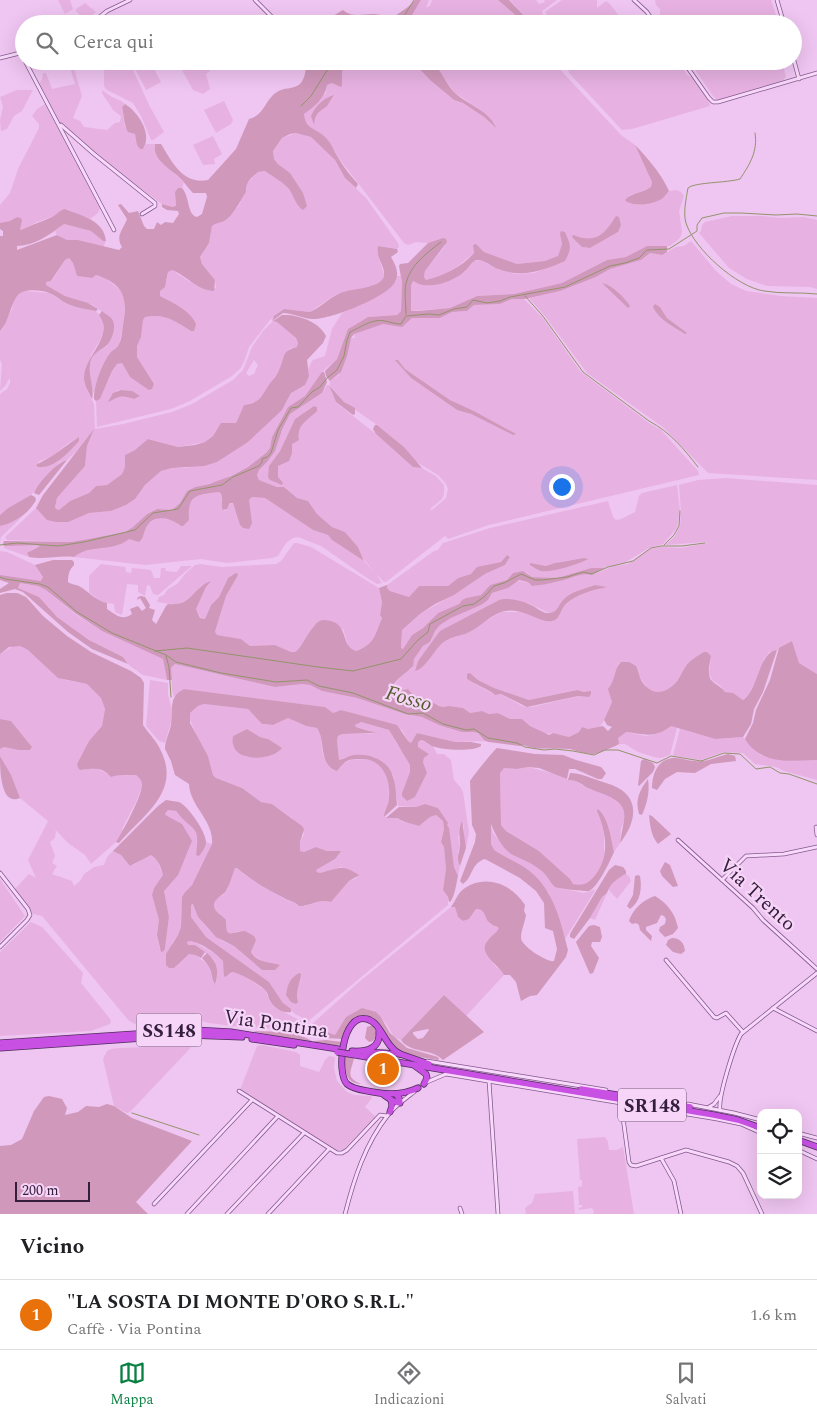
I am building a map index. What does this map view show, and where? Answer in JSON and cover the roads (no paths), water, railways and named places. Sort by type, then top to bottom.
[{"type":"highway","points":[[400,1054],[389,1046],[377,1027],[370,1020],[358,1020],[350,1025],[347,1033],[341,1071],[344,1080],[352,1087],[382,1094],[396,1094],[418,1088]]},
{"type":"highway","points":[[365,1052],[373,1048],[378,1042],[377,1027]]},
{"type":"highway","name":"Via Pontina","points":[[0,1043],[195,1030],[231,1032],[430,1064],[544,1085]]},
{"type":"highway","name":"Via Pontina","points":[[0,1048],[204,1035],[241,1037],[337,1050]]},
{"type":"highway","points":[[349,1052],[400,1054],[430,1064]]},
{"type":"highway","name":"Via Pontina","points":[[349,1052],[410,1064],[544,1085]]},
{"type":"highway","points":[[410,1064],[446,1074]]},
{"type":"highway","points":[[410,1064],[426,1073],[427,1078],[424,1084]]},
{"type":"highway","name":"SR148","points":[[544,1085],[731,1118],[757,1127]]},
{"type":"highway","name":"SR148","points":[[544,1085],[720,1113],[757,1123]]},
{"type":"highway","points":[[382,1094],[400,1103]]},
{"type":"highway","points":[[396,1094],[400,1099],[400,1103]]},
{"type":"highway","points":[[389,1114],[392,1106],[391,1100]]},
{"type":"highway","points":[[654,1109],[678,1109]]},
{"type":"highway","points":[[802,1143],[817,1149]]},
{"type":"street","points":[[102,15],[130,0]]},
{"type":"street","points":[[255,0],[270,15]]},
{"type":"street","points":[[634,0],[649,15]]},
{"type":"street","points":[[776,0],[781,15]]},
{"type":"street","points":[[0,58],[15,54]]},
{"type":"street","points":[[29,70],[114,230]]},
{"type":"street","points":[[689,70],[713,102],[817,73]]},
{"type":"street","points":[[797,70],[799,79]]},
{"type":"street","points":[[58,124],[155,202],[155,206],[142,214]]},
{"type":"street","points":[[816,827],[817,835]]},
{"type":"street","name":"Via Trento","points":[[678,840],[817,969]]},
{"type":"street","points":[[722,880],[746,856],[787,853],[817,847]]},
{"type":"street","points":[[0,873],[28,909],[30,915],[0,947]]},
{"type":"street","points":[[666,960],[714,1017],[717,1018],[727,1013],[743,1032]]},
{"type":"street","points":[[720,1110],[721,1095],[735,1047],[743,1032],[817,973]]},
{"type":"street","points":[[773,1008],[817,1032]]},
{"type":"street","points":[[412,1057],[708,1107],[757,1119]]},
{"type":"street","points":[[345,1214],[362,1158],[389,1114],[418,1088],[446,1074],[734,1122],[757,1131]]},
{"type":"street","points":[[490,1081],[498,1214]]},
{"type":"street","points":[[239,1091],[337,1153],[344,1151],[380,1115],[389,1114]]},
{"type":"street","points":[[708,1107],[714,1104],[721,1095]]},
{"type":"street","points":[[154,1204],[252,1100]]},
{"type":"street","points":[[621,1103],[630,1165],[636,1166],[687,1150],[735,1165],[745,1176],[762,1214]]},
{"type":"street","points":[[187,1214],[278,1116]]},
{"type":"street","points":[[227,1214],[304,1132]]},
{"type":"street","points":[[802,1134],[817,1138]]},
{"type":"street","points":[[268,1214],[329,1149]]},
{"type":"street","points":[[802,1152],[817,1159]]},
{"type":"street","points":[[661,1158],[674,1181],[681,1214]]},
{"type":"street","points":[[346,1208],[350,1214]]},
{"type":"street","points":[[460,1208],[462,1214]]},
{"type":"waterway","points":[[405,15],[414,0]]},
{"type":"waterway","points":[[301,106],[311,96],[327,70]]},
{"type":"waterway","points":[[755,133],[754,152],[750,163],[740,179],[688,188],[685,210],[686,223],[707,255],[730,275],[753,288],[764,291],[817,294]]},
{"type":"waterway","points":[[407,316],[439,315],[454,309],[467,307],[473,300],[487,303],[565,287],[610,266],[639,258],[647,250],[669,249],[697,231],[697,225],[702,218],[724,213],[817,216]]},
{"type":"waterway","points":[[406,314],[405,290],[408,276],[420,259],[441,242]]},
{"type":"waterway","points":[[525,296],[542,315],[583,372],[657,425],[682,447],[698,467]]},
{"type":"waterway","name":"Fosso","points":[[0,545],[17,543],[58,546],[135,530],[153,513],[178,509],[190,491],[222,485],[233,477],[259,466],[262,459],[271,453],[278,430],[291,408],[298,407],[337,370],[344,356],[350,332],[381,320],[401,324],[406,316]]},
{"type":"waterway","points":[[664,545],[674,535],[679,526],[680,511]]},
{"type":"waterway","points":[[155,651],[187,648],[353,671],[401,659],[428,632],[430,624],[463,606],[474,604],[494,586],[521,574],[535,580],[567,577],[583,572],[592,574],[608,567],[633,561],[651,548],[705,543]]},
{"type":"waterway","name":"Fosso","points":[[0,577],[48,587],[77,612],[112,633],[166,655],[176,662],[221,673],[276,682],[307,680],[319,686],[353,693],[408,714],[423,713],[443,724],[466,730],[474,729],[488,738],[517,743],[525,747],[573,751],[594,755],[605,750],[618,750],[657,763],[671,756],[701,761],[724,753],[740,754],[756,769],[770,767],[780,773],[789,774],[817,784]]},
{"type":"waterway","points":[[166,656],[169,667],[171,697]]},
{"type":"waterway","points":[[132,1113],[199,1135]]},
{"type":"place","name":"\"LA SOSTA DI MONTE D'ORO S.R.L.\"","points":[[383,1069]]}]
